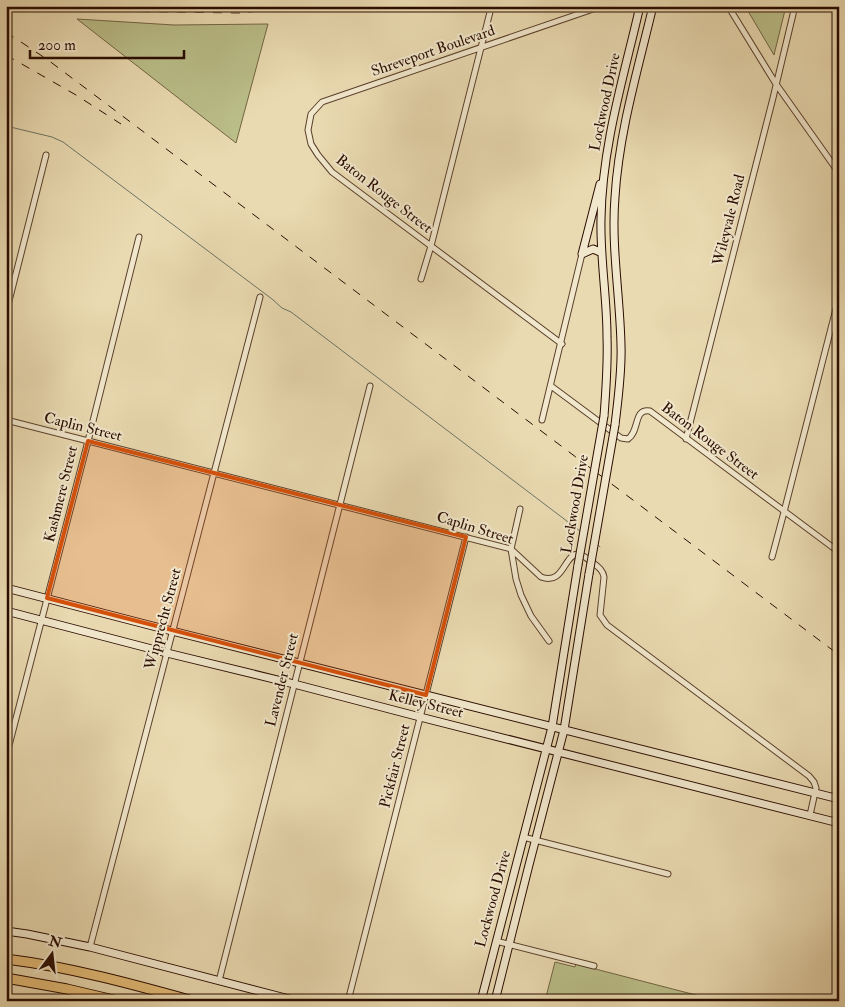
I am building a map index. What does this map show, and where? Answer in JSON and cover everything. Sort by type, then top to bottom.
[{"type":"highway","points":[[6,959],[69,970],[193,1001]]},
{"type":"highway","points":[[6,978],[59,987],[118,1001]]},
{"type":"main road","name":"Lockwood Drive","points":[[481,1001],[552,727],[604,416],[608,336],[600,252],[606,164],[610,130],[640,6]]},
{"type":"main road","name":"Lockwood Drive","points":[[495,1001],[564,730],[615,425],[620,383],[621,346],[614,198],[621,140],[653,6]]},
{"type":"main road","points":[[623,80],[635,82]]},
{"type":"main road","points":[[582,254],[606,164]]},
{"type":"main road","points":[[601,223],[610,225],[614,222]]},
{"type":"main road","points":[[582,254],[593,249],[600,252]]},
{"type":"main road","name":"Kelley Street","points":[[6,588],[839,800]]},
{"type":"main road","name":"Kelley Street","points":[[6,611],[839,823]]},
{"type":"main road","points":[[6,931],[90,947],[297,1001]]},
{"type":"street","name":"Shreveport Boulevard","points":[[310,121],[311,114],[322,102],[602,6]]},
{"type":"street","points":[[728,6],[776,84],[839,173]]},
{"type":"street","name":"Wileyvale Road","points":[[686,439],[795,6]]},
{"type":"street","points":[[421,279],[491,8]]},
{"type":"street","name":"Baton Rouge Street","points":[[310,121],[308,130],[311,144],[318,156],[332,172],[562,344]]},
{"type":"street","points":[[6,313],[46,155]]},
{"type":"street","name":"Kashmere Street","points":[[6,757],[139,237]]},
{"type":"street","points":[[542,420],[562,344],[582,254]]},
{"type":"street","name":"Wipprecht Street","points":[[90,947],[260,297]]},
{"type":"street","points":[[772,557],[839,297]]},
{"type":"street","name":"Lavender Street","points":[[218,981],[370,386]]},
{"type":"street","name":"Baton Rouge Street","points":[[551,386],[621,438],[628,439],[632,436],[639,415],[642,412],[646,410],[654,414],[839,552]]},
{"type":"street","name":"Caplin Street","points":[[6,420],[511,549],[544,579],[551,579],[557,576],[571,558],[576,554],[582,555],[603,573],[600,615],[607,625],[809,776],[816,785],[816,794]]},
{"type":"street","points":[[520,509],[511,549],[516,579],[531,616],[549,641]]},
{"type":"street","name":"Pickfair Street","points":[[348,1001],[466,537]]},
{"type":"street","points":[[810,815],[816,794]]},
{"type":"street","points":[[523,837],[668,874]]},
{"type":"street","points":[[496,941],[594,966]]},
{"type":"highlighted area","points":[[88,441],[466,537],[426,695],[47,598]]},
{"type":"green space","points":[[745,6],[786,6],[774,55]]},
{"type":"green space","points":[[77,19],[174,25],[268,24],[236,143]]},
{"type":"green space","points":[[555,962],[575,967],[576,964],[719,1001],[545,1001]]},
{"type":"waterway","points":[[6,126],[52,137],[63,142],[580,531]]},
{"type":"waterway","points":[[597,544],[600,547]]},
{"type":"railway","points":[[15,6],[87,11],[244,13],[290,6]]},
{"type":"railway","points":[[6,32],[48,60],[839,655]]},
{"type":"railway","points":[[6,55],[76,95],[121,124]]}]
